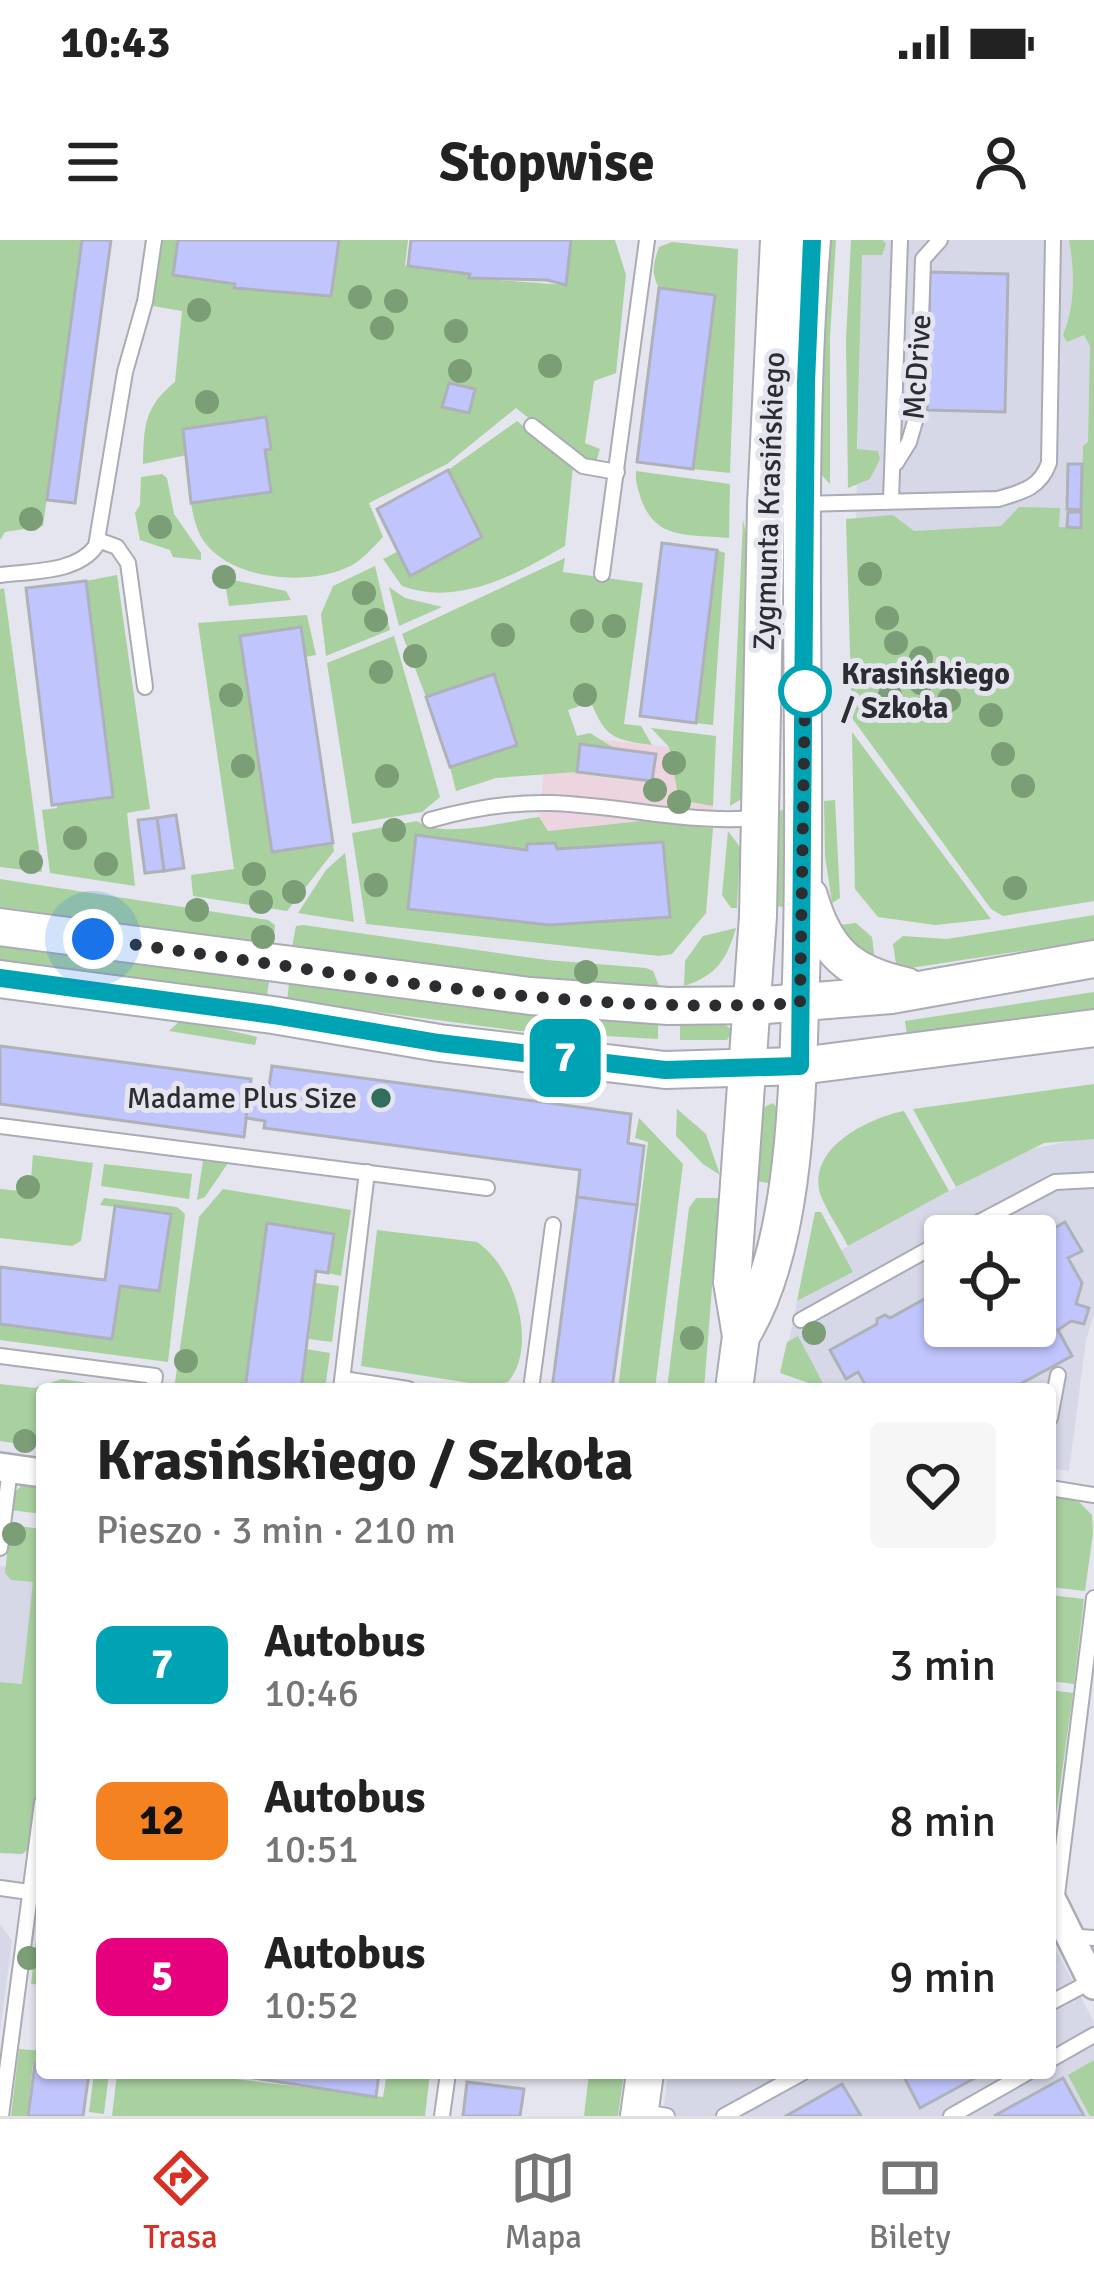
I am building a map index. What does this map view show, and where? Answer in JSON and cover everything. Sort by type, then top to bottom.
[{"type":"street","name":"Zygmunta Krasińskiego","points":[[741,1336],[758,1308],[786,1196],[800,1066],[804,504],[798,241]]},
{"type":"street","name":"Zygmunta Krasińskiego","points":[[735,1383],[741,1336],[732,1282],[761,818],[766,505],[798,241]]},
{"type":"street","points":[[804,881],[823,938],[839,956],[881,981],[931,988]]},
{"type":"street","points":[[0,927],[530,996],[668,1006],[800,1003],[931,988],[1094,959]]},
{"type":"street","points":[[0,979],[665,1070],[800,1066],[1094,1028]]},
{"type":"street","points":[[5,1468],[36,1471]]},
{"type":"street","points":[[1056,1907],[1081,1937],[1091,1974]]},
{"type":"street","points":[[646,2079],[649,2114]]},
{"type":"lane","points":[[0,575],[73,563],[91,553],[98,540],[125,372],[145,304],[154,240]]},
{"type":"lane","points":[[602,574],[647,240]]},
{"type":"lane","points":[[891,500],[900,240]]},
{"type":"lane","name":"McDrive","points":[[892,470],[909,442],[918,411],[923,240]]},
{"type":"lane","points":[[923,259],[940,240]]},
{"type":"lane","points":[[1042,240],[1052,273]]},
{"type":"lane","points":[[766,505],[998,499],[1025,492],[1040,482],[1049,463],[1053,240]]},
{"type":"lane","points":[[532,426],[583,466],[617,472]]},
{"type":"lane","points":[[98,540],[117,548],[128,562],[146,687]]},
{"type":"lane","points":[[430,820],[497,805],[550,803],[676,816],[761,818]]},
{"type":"lane","points":[[0,1126],[487,1188]]},
{"type":"lane","points":[[342,1383],[367,1172]]},
{"type":"lane","points":[[992,1215],[1055,1181],[1094,1180]]},
{"type":"lane","points":[[532,1383],[553,1225]]},
{"type":"lane","points":[[801,1320],[924,1252]]},
{"type":"lane","points":[[0,1356],[155,1376],[154,1383]]},
{"type":"lane","points":[[1056,1386],[1058,1376]]},
{"type":"lane","points":[[0,1548],[5,1468]]},
{"type":"lane","points":[[1056,1489],[1094,1495]]},
{"type":"lane","points":[[1056,1849],[1094,1598]]},
{"type":"lane","points":[[1,2116],[4,2060],[36,1845]]},
{"type":"lane","points":[[0,1888],[29,1892]]},
{"type":"lane","points":[[1056,1999],[1091,1974]]},
{"type":"lane","points":[[1056,2057],[1094,2035]]},
{"type":"lane","points":[[442,2116],[447,2079]]},
{"type":"lane","points":[[724,2116],[791,2079]]},
{"type":"lane","points":[[951,2116],[1016,2079]]},
{"type":"shaded area","points":[[862,240],[1094,240],[1094,545],[855,574]]},
{"type":"shaded area","points":[[548,734],[681,748],[679,800],[713,806],[713,828],[641,821],[547,831],[539,817]]},
{"type":"shaded area","points":[[1094,1139],[1094,1314],[1086,1340],[1069,1471],[1056,1469],[1056,1383],[811,1383],[789,1341],[797,1301],[853,1272],[841,1250],[1023,1151]]},
{"type":"shaded area","points":[[0,1566],[36,1570],[36,1610],[0,1845]]},
{"type":"shaded area","points":[[0,1924],[12,1941],[0,2032]]},
{"type":"shaded area","points":[[1056,1949],[1094,2022],[1094,2116],[663,2116],[667,2079],[1056,2079]]},
{"type":"green space","points":[[0,240],[82,240],[43,526],[5,532],[0,540]]},
{"type":"green space","points":[[162,240],[178,240],[174,275],[235,284],[235,288],[330,296],[339,240],[408,240],[405,266],[470,274],[470,278],[565,285],[571,240],[615,240],[626,275],[616,373],[594,381],[585,443],[600,449],[596,462],[576,456],[516,408],[447,464],[369,503],[383,537],[351,565],[329,574],[290,578],[231,564],[203,540],[191,503],[270,491],[266,417],[183,429],[187,455],[143,464],[148,418],[157,400],[175,382],[182,311],[153,306]]},
{"type":"green space","points":[[820,240],[836,240],[830,337],[830,484],[818,471]]},
{"type":"green space","points":[[851,240],[883,240],[886,244],[882,255],[862,255],[857,449],[878,451],[880,459],[870,479],[848,488],[846,340]]},
{"type":"green space","points":[[1069,240],[1094,240],[1094,901],[1003,916],[991,909],[852,718],[846,519],[893,515],[914,531],[1001,526],[1019,507],[1060,508],[1059,527],[1081,528],[1090,346],[1084,335],[1067,342],[1063,335],[1073,289]]},
{"type":"green space","points":[[672,242],[738,249],[730,473],[693,469],[715,296],[659,288],[655,258],[659,247]]},
{"type":"green space","points":[[517,421],[573,466],[565,546],[507,576],[466,590],[445,593],[402,586],[383,559],[397,552],[411,575],[482,537],[448,470]]},
{"type":"green space","points":[[636,471],[730,484],[729,538],[676,533],[655,522],[641,499]]},
{"type":"green space","points":[[162,474],[167,478],[174,514],[201,560],[173,557],[170,550],[140,540],[135,513],[140,505],[141,477]]},
{"type":"green space","points":[[743,520],[755,575],[743,798],[730,806]]},
{"type":"green space","points":[[717,550],[725,553],[713,725],[696,723]]},
{"type":"green space","points":[[565,558],[563,572],[643,583],[624,724],[641,726],[652,745],[612,735],[591,702],[568,710],[577,736],[590,733],[614,748],[581,744],[577,772],[496,778],[456,791],[450,767],[517,744],[494,675],[426,697],[402,634]]},
{"type":"green space","points":[[375,566],[390,630],[326,656],[321,614],[333,586]]},
{"type":"green space","points":[[117,575],[150,809],[127,813],[135,886],[50,873],[42,810],[113,797],[86,581]]},
{"type":"green space","points":[[224,578],[286,591],[291,600],[229,606]]},
{"type":"green space","points":[[389,587],[405,598],[442,607],[399,626]]},
{"type":"green space","points":[[4,588],[42,872],[0,867],[0,589]]},
{"type":"green space","points":[[307,615],[316,655],[305,657],[334,851],[287,911],[193,896],[191,875],[234,869],[198,623]]},
{"type":"green space","points":[[394,636],[440,797],[422,812],[352,824],[327,663]]},
{"type":"green space","points":[[651,728],[716,736],[713,806],[679,800],[669,747]]},
{"type":"green space","points":[[852,732],[991,919],[935,925],[878,917],[855,889]]},
{"type":"green space","points":[[835,800],[840,898],[832,903],[824,801]]},
{"type":"green space","points":[[782,809],[787,815],[790,908],[775,906],[778,814]]},
{"type":"green space","points":[[539,817],[548,831],[641,821],[713,828],[706,913],[672,954],[659,956],[366,924],[352,833],[417,821],[458,829]]},
{"type":"green space","points":[[728,831],[740,847],[737,908],[731,908],[722,895]]},
{"type":"green space","points":[[345,853],[354,922],[298,913],[326,870]]},
{"type":"green space","points":[[0,879],[268,920],[275,925],[273,944],[0,907]]},
{"type":"green space","points":[[1094,915],[1094,940],[897,970],[893,944],[903,936],[947,939]]},
{"type":"green space","points":[[856,923],[872,937],[875,962],[840,925]]},
{"type":"green space","points":[[296,926],[547,960],[646,968],[653,971],[659,986],[518,977],[292,947]]},
{"type":"green space","points":[[736,928],[719,965],[684,986],[685,961],[703,936]]},
{"type":"green space","points":[[0,945],[269,981],[267,997],[0,962]]},
{"type":"green space","points":[[289,984],[520,1014],[658,1023],[658,1039],[520,1031],[287,1000]]},
{"type":"green space","points":[[1094,992],[1094,1011],[907,1036],[905,1021]]},
{"type":"green space","points":[[182,1019],[257,1037],[255,1045],[169,1031]]},
{"type":"green space","points":[[680,1023],[724,1024],[734,1031],[727,1040],[680,1040]]},
{"type":"green space","points":[[1094,1084],[1094,1139],[1044,1143],[956,1187],[913,1109]]},
{"type":"green space","points":[[773,1103],[781,1114],[769,1183],[755,1181],[762,1108]]},
{"type":"green space","points":[[677,1109],[706,1134],[720,1175],[676,1136]]},
{"type":"green space","points":[[904,1111],[949,1191],[848,1246],[821,1196],[822,1163],[858,1128]]},
{"type":"green space","points":[[639,1118],[683,1164],[656,1383],[619,1383],[648,1142],[635,1138]]},
{"type":"green space","points":[[33,1155],[93,1163],[81,1241],[72,1246],[0,1238],[0,1189],[30,1192]]},
{"type":"green space","points":[[203,1161],[228,1163],[205,1197],[197,1200]]},
{"type":"green space","points":[[104,1164],[192,1174],[189,1199],[101,1186]]},
{"type":"green space","points":[[223,1189],[351,1210],[341,1276],[328,1273],[334,1234],[248,1383],[175,1383],[199,1217]]},
{"type":"green space","points":[[104,1198],[177,1207],[185,1214],[168,1362],[0,1340],[0,1324],[112,1339],[120,1286],[159,1290],[170,1214],[100,1205]]},
{"type":"green space","points":[[696,1198],[719,1198],[704,1383],[668,1383],[689,1208]]},
{"type":"green space","points":[[815,1212],[821,1212],[853,1272],[797,1301]]},
{"type":"green space","points":[[377,1230],[477,1242],[490,1253],[511,1287],[522,1328],[517,1367],[508,1382],[470,1383],[361,1366]]},
{"type":"green space","points":[[315,1283],[339,1286],[332,1342],[309,1339]]},
{"type":"green space","points":[[798,1336],[823,1383],[780,1373],[787,1342]]},
{"type":"green space","points":[[306,1349],[330,1353],[326,1383],[302,1383]]},
{"type":"green space","points":[[0,1384],[35,1388],[36,1446],[0,1441]]},
{"type":"green space","points":[[21,1486],[36,1487],[36,1513],[11,1510],[13,1494]]},
{"type":"green space","points":[[1056,1496],[1079,1502],[1092,1515],[1085,1591],[1056,1588]]},
{"type":"green space","points":[[10,1525],[36,1528],[36,1796],[29,1849],[22,1854],[0,1853],[0,1682],[22,1684],[33,1582],[11,1580],[5,1573]]},
{"type":"green space","points":[[1056,1596],[1084,1599],[1074,1684],[1056,1682]]},
{"type":"green space","points":[[1056,1691],[1073,1693],[1056,1816]]},
{"type":"green space","points":[[36,1940],[36,1984],[31,1984]]},
{"type":"green space","points":[[19,2049],[36,2050],[27,2116],[11,2116]]},
{"type":"green space","points":[[1094,2060],[1094,2116],[1090,2116],[1068,2075]]},
{"type":"green space","points":[[93,2079],[108,2079],[104,2114],[89,2112]]},
{"type":"green space","points":[[116,2079],[236,2079],[383,2097],[386,2079],[429,2079],[425,2116],[112,2116]]},
{"type":"green space","points":[[588,2079],[623,2079],[618,2116],[584,2116]]},
{"type":"building","points":[[82,240],[111,240],[75,503],[47,500]]},
{"type":"building","points":[[178,240],[339,240],[331,296],[234,288],[235,284],[173,275]]},
{"type":"building","points":[[411,240],[571,240],[566,285],[547,280],[469,278],[470,274],[408,266]]},
{"type":"building","points":[[930,272],[1008,274],[1005,412],[927,410]]},
{"type":"building","points":[[659,288],[715,295],[693,469],[637,462]]},
{"type":"building","points":[[449,383],[475,389],[469,413],[442,407]]},
{"type":"building","points":[[266,417],[271,492],[191,503],[183,429]]},
{"type":"building","points":[[1068,464],[1082,464],[1081,510],[1067,509]]},
{"type":"building","points":[[448,470],[482,537],[410,576],[377,509]]},
{"type":"building","points":[[1068,512],[1081,512],[1081,528],[1067,527]]},
{"type":"building","points":[[662,543],[717,550],[696,723],[640,716]]},
{"type":"building","points":[[86,581],[113,797],[52,805],[26,588]]},
{"type":"building","points":[[301,627],[333,843],[272,852],[240,636]]},
{"type":"building","points":[[494,674],[517,745],[450,767],[426,697]]},
{"type":"building","points":[[580,744],[656,754],[652,781],[577,772]]},
{"type":"building","points":[[176,815],[184,868],[164,871],[157,818]]},
{"type":"building","points":[[157,818],[164,871],[145,873],[138,820]]},
{"type":"building","points":[[416,835],[527,850],[527,844],[555,843],[557,849],[663,842],[670,917],[549,925],[408,909]]},
{"type":"building","points":[[0,1046],[251,1079],[244,1137],[0,1104]]},
{"type":"building","points":[[272,1066],[631,1114],[628,1143],[644,1146],[637,1205],[577,1197],[580,1170],[264,1128],[265,1121],[246,1118],[251,1085],[269,1087]]},
{"type":"building","points":[[577,1197],[637,1205],[613,1383],[553,1383]]},
{"type":"building","points":[[115,1206],[171,1214],[159,1291],[120,1286],[112,1339],[0,1324],[0,1267],[105,1280]]},
{"type":"building","points":[[1065,1222],[1082,1251],[1068,1258],[1082,1283],[1076,1304],[1089,1308],[1084,1324],[1071,1321],[1058,1330],[1072,1356],[1022,1383],[864,1383],[858,1372],[846,1379],[830,1350],[877,1324],[877,1319],[890,1318],[924,1299],[924,1347],[1056,1347],[1056,1227]]},
{"type":"building","points":[[267,1223],[334,1234],[328,1273],[316,1271],[302,1383],[246,1383]]},
{"type":"building","points":[[35,2064],[36,2079],[88,2079],[83,2116],[28,2116]]},
{"type":"building","points":[[1063,2078],[1084,2116],[994,2116]]},
{"type":"building","points":[[260,2079],[378,2079],[376,2097]]},
{"type":"building","points":[[905,2079],[973,2079],[920,2108]]},
{"type":"building","points":[[467,2082],[524,2089],[520,2116],[463,2116]]},
{"type":"building","points":[[842,2084],[861,2116],[786,2116]]},
{"type":"bus line","name":"7","points":[[0,978],[439,1043],[665,1070],[800,1066],[804,504],[812,240]]},
{"type":"place","name":"Krasińskiego / Szkoła","points":[[805,691]]},
{"type":"place","name":"Madame Plus Size","points":[[381,1098]]},
{"type":"route","points":[[93,939],[530,996],[677,1006],[800,1003],[805,691]]}]
